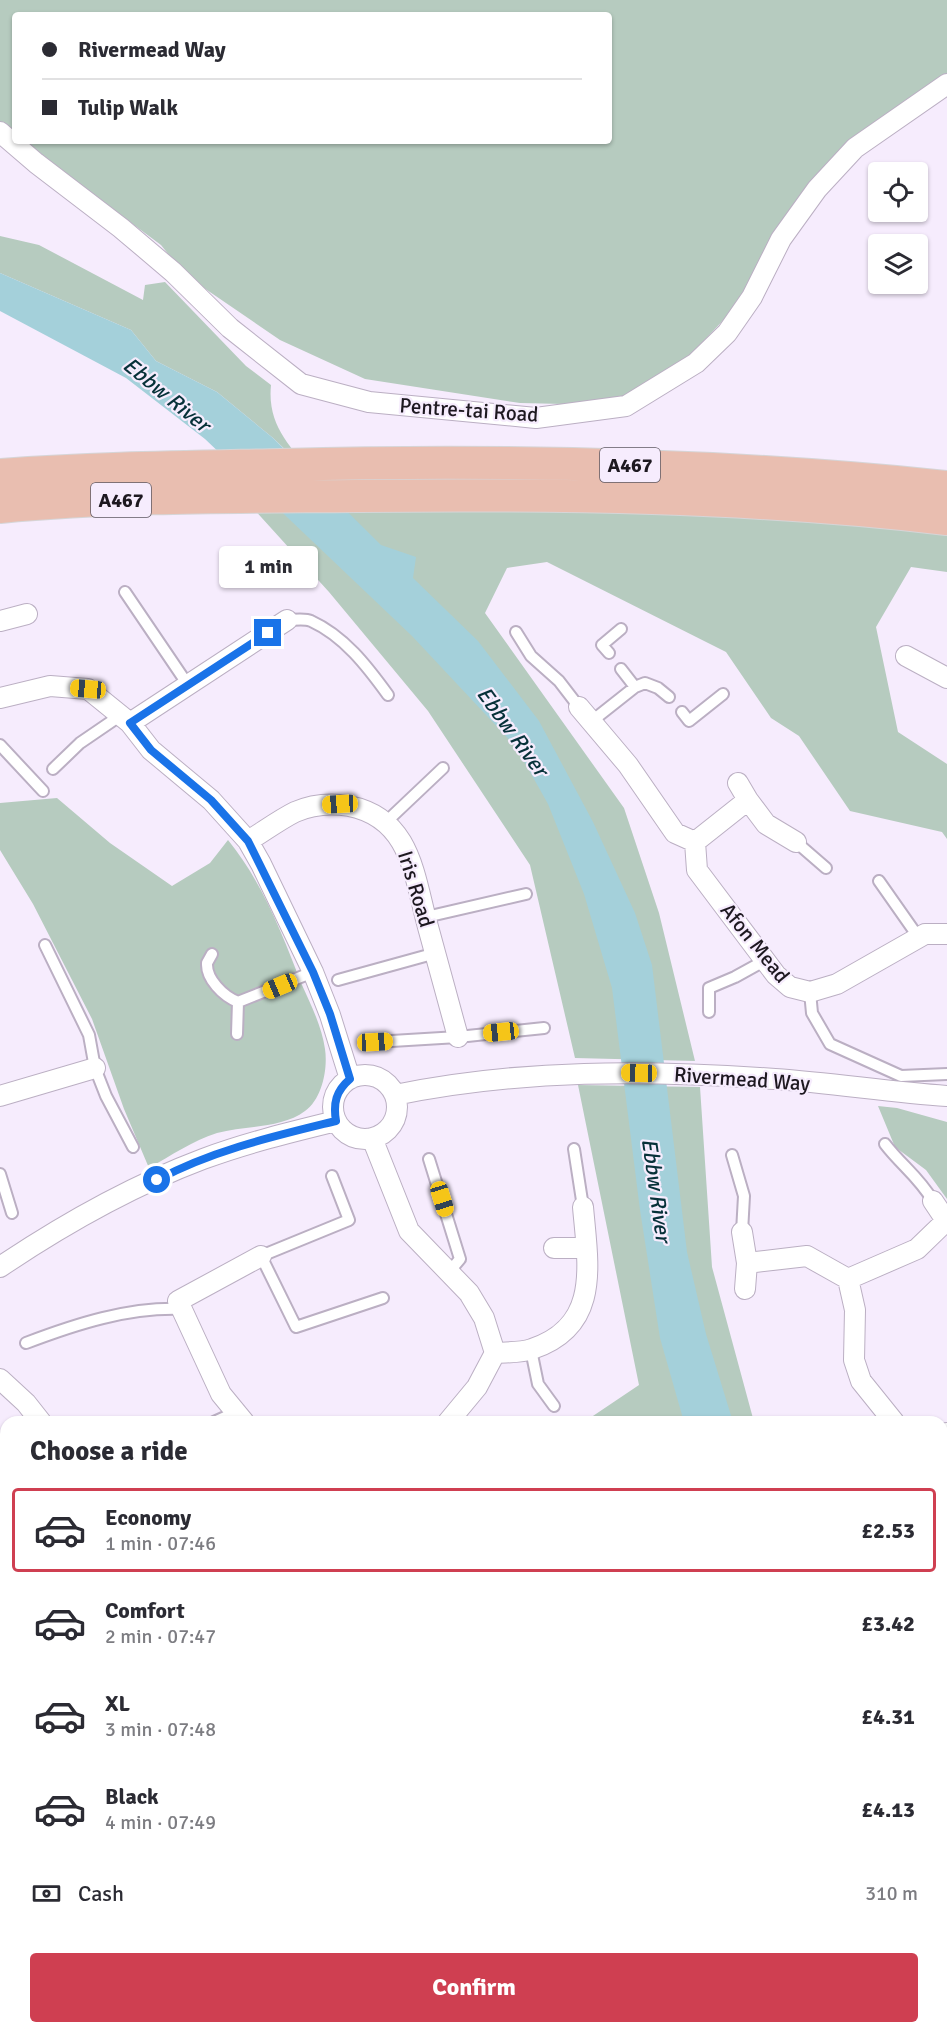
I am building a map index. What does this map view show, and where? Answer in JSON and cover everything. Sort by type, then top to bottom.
[{"type":"main road","name":"A467","points":[[0,476],[214,466],[366,463],[620,465],[737,470],[947,487]]},
{"type":"main road","name":"A467","points":[[0,507],[108,500],[476,494],[681,498],[947,519]]},
{"type":"street","name":"Pentre-tai Road","points":[[14,144],[121,228],[173,272],[230,328],[301,384],[369,402],[536,418],[626,406],[696,363],[727,333],[752,297],[781,239],[817,189],[855,148],[947,84]]},
{"type":"street","name":"Pentre-tai Road","points":[[0,132],[12,142]]},
{"type":"street","points":[[0,621],[27,614]]},
{"type":"street","points":[[125,719],[188,685],[288,620]]},
{"type":"street","points":[[906,656],[947,678]]},
{"type":"street","points":[[0,698],[50,686],[88,689],[125,719],[151,750],[211,800],[248,841],[313,972],[330,1014],[350,1079]]},
{"type":"street","points":[[586,714],[628,765],[675,833],[695,842],[748,800]]},
{"type":"street","points":[[738,783],[766,824],[796,843]]},
{"type":"street","name":"Iris Road","points":[[248,841],[295,812],[317,806],[340,804],[361,808],[386,822],[406,848],[417,876],[458,1037]]},
{"type":"street","name":"Afon Mead","points":[[695,842],[697,870],[776,975],[790,987],[810,992],[837,984],[925,934],[947,934]]},
{"type":"street","points":[[0,1096],[95,1068]]},
{"type":"street","name":"Rivermead Way","points":[[395,1095],[488,1079],[596,1072],[709,1075],[947,1096]]},
{"type":"street","points":[[374,1076],[390,1087],[395,1095],[397,1111],[394,1122],[381,1135],[372,1138],[354,1136],[336,1121],[335,1100],[339,1090],[350,1079],[374,1076]]},
{"type":"street","points":[[0,1267],[38,1242],[171,1172],[254,1142],[336,1121]]},
{"type":"street","points":[[372,1138],[409,1231],[469,1293],[479,1310],[495,1353],[477,1387],[453,1416]]},
{"type":"street","points":[[848,1279],[917,1249],[946,1222],[933,1201]]},
{"type":"street","points":[[495,1353],[531,1350],[565,1334],[583,1308],[586,1248],[583,1207]]},
{"type":"street","points":[[742,1232],[747,1263],[745,1289]]},
{"type":"street","points":[[554,1248],[586,1248]]},
{"type":"street","points":[[747,1263],[807,1256],[848,1279],[855,1310],[854,1360],[861,1381],[888,1416]]},
{"type":"street","points":[[238,1416],[221,1394],[178,1301],[261,1257]]},
{"type":"street","points":[[0,1379],[36,1416]]},
{"type":"lane","points":[[125,592],[188,685]]},
{"type":"lane","points":[[288,620],[309,619],[334,636],[361,658],[388,695]]},
{"type":"lane","points":[[609,653],[602,645],[621,629]]},
{"type":"lane","points":[[516,632],[531,656],[559,681],[586,714],[645,683],[658,688],[669,697]]},
{"type":"lane","points":[[621,669],[634,687]]},
{"type":"lane","points":[[682,712],[689,721],[723,694]]},
{"type":"lane","points":[[53,770],[80,743],[125,719]]},
{"type":"lane","points":[[0,745],[43,791]]},
{"type":"lane","points":[[386,822],[443,768]]},
{"type":"lane","points":[[796,843],[826,868]]},
{"type":"lane","points":[[879,881],[919,938]]},
{"type":"lane","points":[[426,917],[526,894]]},
{"type":"lane","points":[[45,945],[89,1035],[95,1068],[106,1096],[133,1147]]},
{"type":"lane","points":[[338,980],[436,953]]},
{"type":"lane","points":[[212,954],[207,963],[209,976],[227,995],[238,1002]]},
{"type":"lane","points":[[709,1012],[709,988],[766,960]]},
{"type":"lane","points":[[238,1002],[313,972]]},
{"type":"lane","points":[[810,992],[812,1012],[830,1044],[901,1076],[947,1074]]},
{"type":"lane","points":[[237,1034],[238,1002]]},
{"type":"lane","points":[[375,1042],[458,1037],[544,1028]]},
{"type":"lane","points":[[885,1144],[896,1159],[920,1180],[933,1201]]},
{"type":"lane","points":[[574,1149],[583,1207]]},
{"type":"lane","points":[[732,1155],[744,1196],[742,1232]]},
{"type":"lane","points":[[429,1159],[460,1259],[449,1272]]},
{"type":"lane","points":[[0,1174],[12,1213]]},
{"type":"lane","points":[[332,1176],[349,1220],[261,1257],[296,1327],[383,1298]]},
{"type":"lane","points":[[26,1343],[83,1322],[159,1308],[182,1309]]},
{"type":"lane","points":[[531,1350],[538,1384],[554,1406]]},
{"type":"green space","points":[[0,0],[947,0],[947,75],[870,130],[822,169],[775,230],[752,281],[728,315],[687,359],[649,383],[619,398],[563,404],[520,403],[365,379],[280,340],[185,275],[161,245],[25,144],[612,144],[612,12],[12,12],[12,134],[0,124]]},
{"type":"green space","points":[[0,236],[39,245],[143,300],[145,285],[165,282],[246,366],[271,385],[276,424],[313,476],[273,438],[217,392],[156,361],[131,330],[0,273]]},
{"type":"green space","points":[[476,494],[947,533],[947,572],[911,567],[876,627],[898,732],[947,764],[947,839],[942,832],[850,811],[799,736],[771,718],[726,652],[547,562],[507,568],[485,613],[624,808],[659,913],[695,1061],[575,1058],[530,865],[428,711],[329,592],[243,497]]},
{"type":"green space","points":[[57,798],[110,843],[172,886],[210,863],[228,840],[262,891],[316,1016],[321,1033],[326,1057],[324,1074],[316,1099],[305,1111],[274,1124],[228,1130],[208,1136],[149,1168],[124,1109],[92,1019],[33,904],[0,850],[0,803]]},
{"type":"green space","points":[[578,1085],[700,1087],[712,1267],[752,1416],[593,1416],[639,1385]]},
{"type":"green space","points":[[878,1106],[897,1108],[947,1122],[947,1199],[926,1170],[895,1147]]},
{"type":"water","name":"Ebbw River","points":[[0,273],[131,330],[156,361],[217,392],[273,438],[381,545],[416,557],[413,578],[478,641],[539,721],[593,822],[635,913],[652,965],[687,1252],[706,1334],[731,1416],[682,1416],[660,1338],[640,1210],[612,988],[584,894],[548,804],[516,747],[412,636],[205,439],[126,378],[0,311]]},
{"type":"route","points":[[157,1180],[171,1172],[254,1142],[336,1121],[335,1100],[339,1090],[350,1079],[330,1014],[313,972],[248,841],[211,800],[151,750],[130,723],[268,633]]}]
